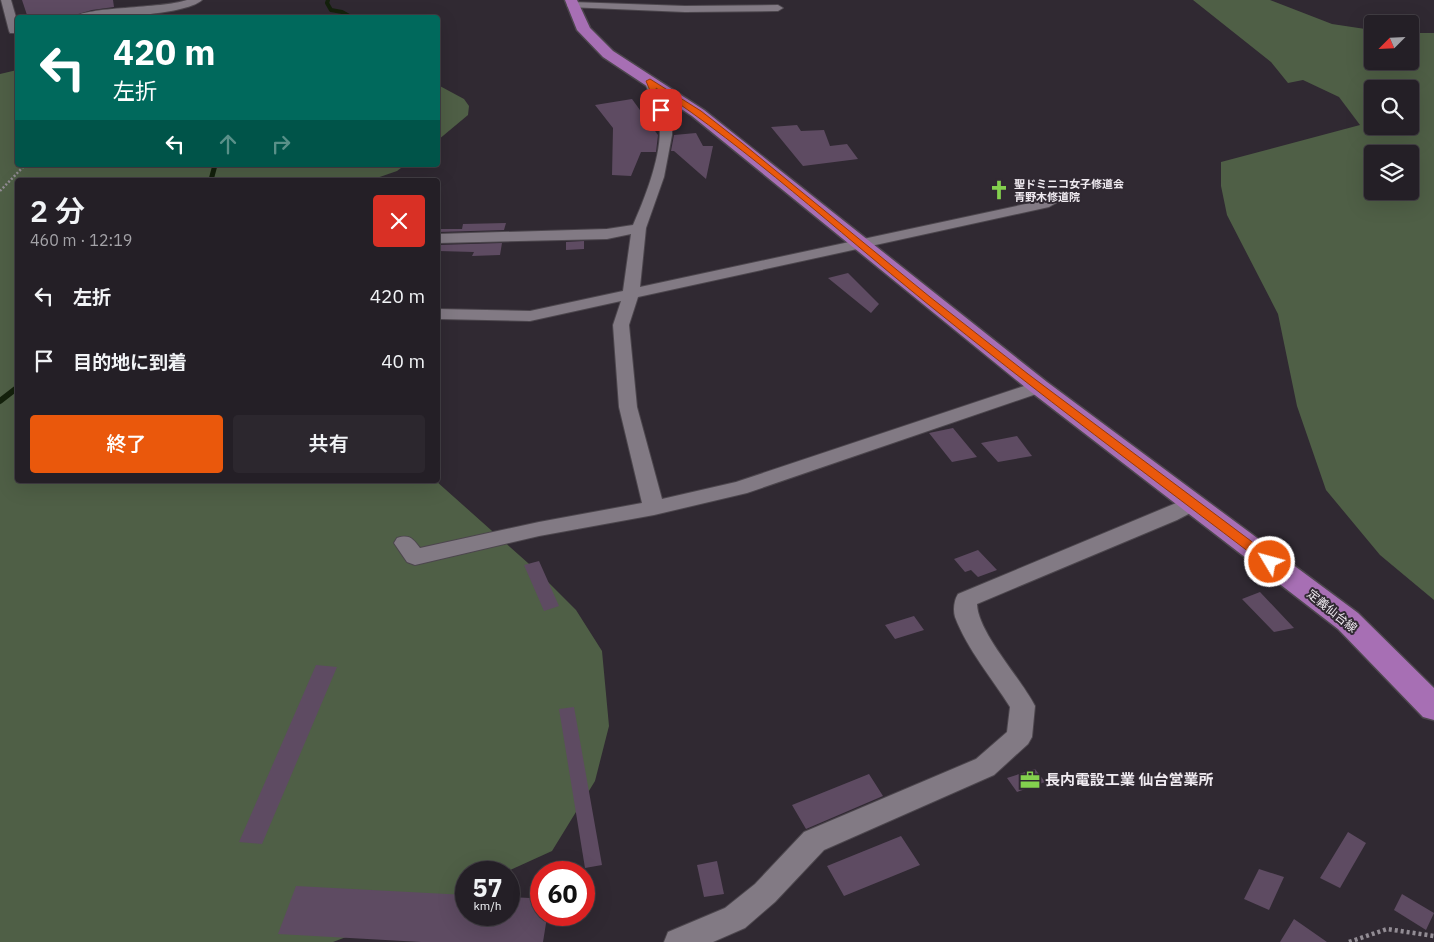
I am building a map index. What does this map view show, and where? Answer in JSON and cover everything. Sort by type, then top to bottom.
[{"type":"main road","name":"定義仙台線","points":[[572,3],[584,30],[603,49],[712,123],[862,243],[927,299],[1039,387],[1348,621],[1434,708]]},
{"type":"street","points":[[6,0],[15,28]]},
{"type":"street","points":[[83,13],[153,9],[187,4],[197,0]]},
{"type":"street","points":[[572,3],[685,9],[778,8]]},
{"type":"street","points":[[0,34],[15,31]]},
{"type":"street","points":[[650,81],[666,122],[664,147],[646,215],[640,228],[631,294],[621,325],[628,407],[654,508]]},
{"type":"street","points":[[440,314],[530,316],[1049,202]]},
{"type":"street","points":[[440,238],[607,234],[640,228]]},
{"type":"street","points":[[405,544],[414,557],[539,529],[654,508],[740,488],[1039,387]]},
{"type":"street","points":[[679,942],[735,918],[765,893],[814,841],[985,767],[1019,737],[1023,706],[979,639],[966,615],[966,600],[1170,515],[1193,503]]},
{"type":"path","points":[[0,191],[23,167]]},
{"type":"path","points":[[1349,942],[1387,929],[1434,936]]},
{"type":"green space","points":[[1193,0],[1270,0],[1332,24],[1364,29],[1364,70],[1419,70],[1419,33],[1434,33],[1434,600],[1380,555],[1326,490],[1297,406],[1278,314],[1227,215],[1221,186],[1221,162],[1360,125],[1339,97],[1303,80],[1288,83],[1271,62]]},
{"type":"green space","points":[[15,70],[15,167],[402,167],[397,171],[377,178],[15,178],[15,483],[438,483],[537,571],[576,610],[602,651],[609,726],[595,781],[552,851],[520,866],[520,861],[455,861],[455,895],[333,942],[0,942],[0,74]]},
{"type":"green space","points":[[440,86],[464,99],[469,106],[468,115],[440,138]]},
{"type":"building","points":[[22,0],[113,0],[114,7],[92,10],[76,15],[27,15]]},
{"type":"building","points":[[632,99],[658,135],[656,152],[641,152],[631,176],[612,175],[613,128],[595,105]]},
{"type":"building","points":[[797,125],[801,131],[824,130],[830,146],[847,144],[858,159],[803,166],[771,127]]},
{"type":"building","points":[[696,133],[703,146],[713,146],[706,179],[674,151],[671,151],[674,135]]},
{"type":"building","points":[[506,223],[504,230],[440,232],[440,229],[462,229],[463,224]]},
{"type":"building","points":[[584,241],[584,249],[566,250],[566,242]]},
{"type":"building","points":[[502,243],[500,255],[472,256],[474,252],[440,251],[440,245]]},
{"type":"building","points":[[848,273],[879,304],[871,313],[828,278]]},
{"type":"building","points":[[953,428],[977,457],[952,462],[929,433]]},
{"type":"building","points":[[1017,436],[1032,456],[998,462],[981,443]]},
{"type":"building","points":[[978,550],[997,570],[978,577],[971,570],[965,572],[954,559]]},
{"type":"building","points":[[539,561],[559,606],[544,611],[524,565]]},
{"type":"building","points":[[1260,592],[1294,628],[1274,632],[1242,599]]},
{"type":"building","points":[[914,616],[924,630],[895,639],[885,625]]},
{"type":"building","points":[[316,665],[337,667],[262,844],[239,842]]},
{"type":"building","points":[[574,707],[602,865],[595,866],[595,861],[584,861],[559,709]]},
{"type":"building","points":[[1035,769],[1045,782],[1017,792],[1007,778]]},
{"type":"building","points":[[869,774],[883,796],[806,829],[792,805]]},
{"type":"building","points":[[1348,832],[1366,843],[1340,888],[1320,878]]},
{"type":"building","points":[[901,836],[920,865],[844,896],[827,866]]},
{"type":"building","points":[[717,861],[724,894],[704,897],[697,865]]},
{"type":"building","points":[[1259,869],[1284,877],[1269,910],[1244,899]]},
{"type":"building","points":[[296,886],[455,894],[455,926],[520,926],[520,898],[530,898],[530,926],[546,926],[543,942],[421,942],[278,934]]},
{"type":"building","points":[[1402,894],[1434,913],[1426,930],[1394,910]]},
{"type":"building","points":[[1294,919],[1327,942],[1280,942]]},
{"type":"waterway","points":[[328,0],[327,3],[331,10],[348,15]]},
{"type":"waterway","points":[[212,178],[214,167]]},
{"type":"waterway","points":[[0,401],[15,389]]},
{"type":"place","name":"聖ドミニコ女子修道会 青野木修道院","points":[[999,190]]},
{"type":"place","name":"長内電設工業 仙台営業所","points":[[1030,780]]},
{"type":"route","points":[[661,110],[650,81],[698,113],[739,144],[834,220],[927,299],[1270,562]]}]
